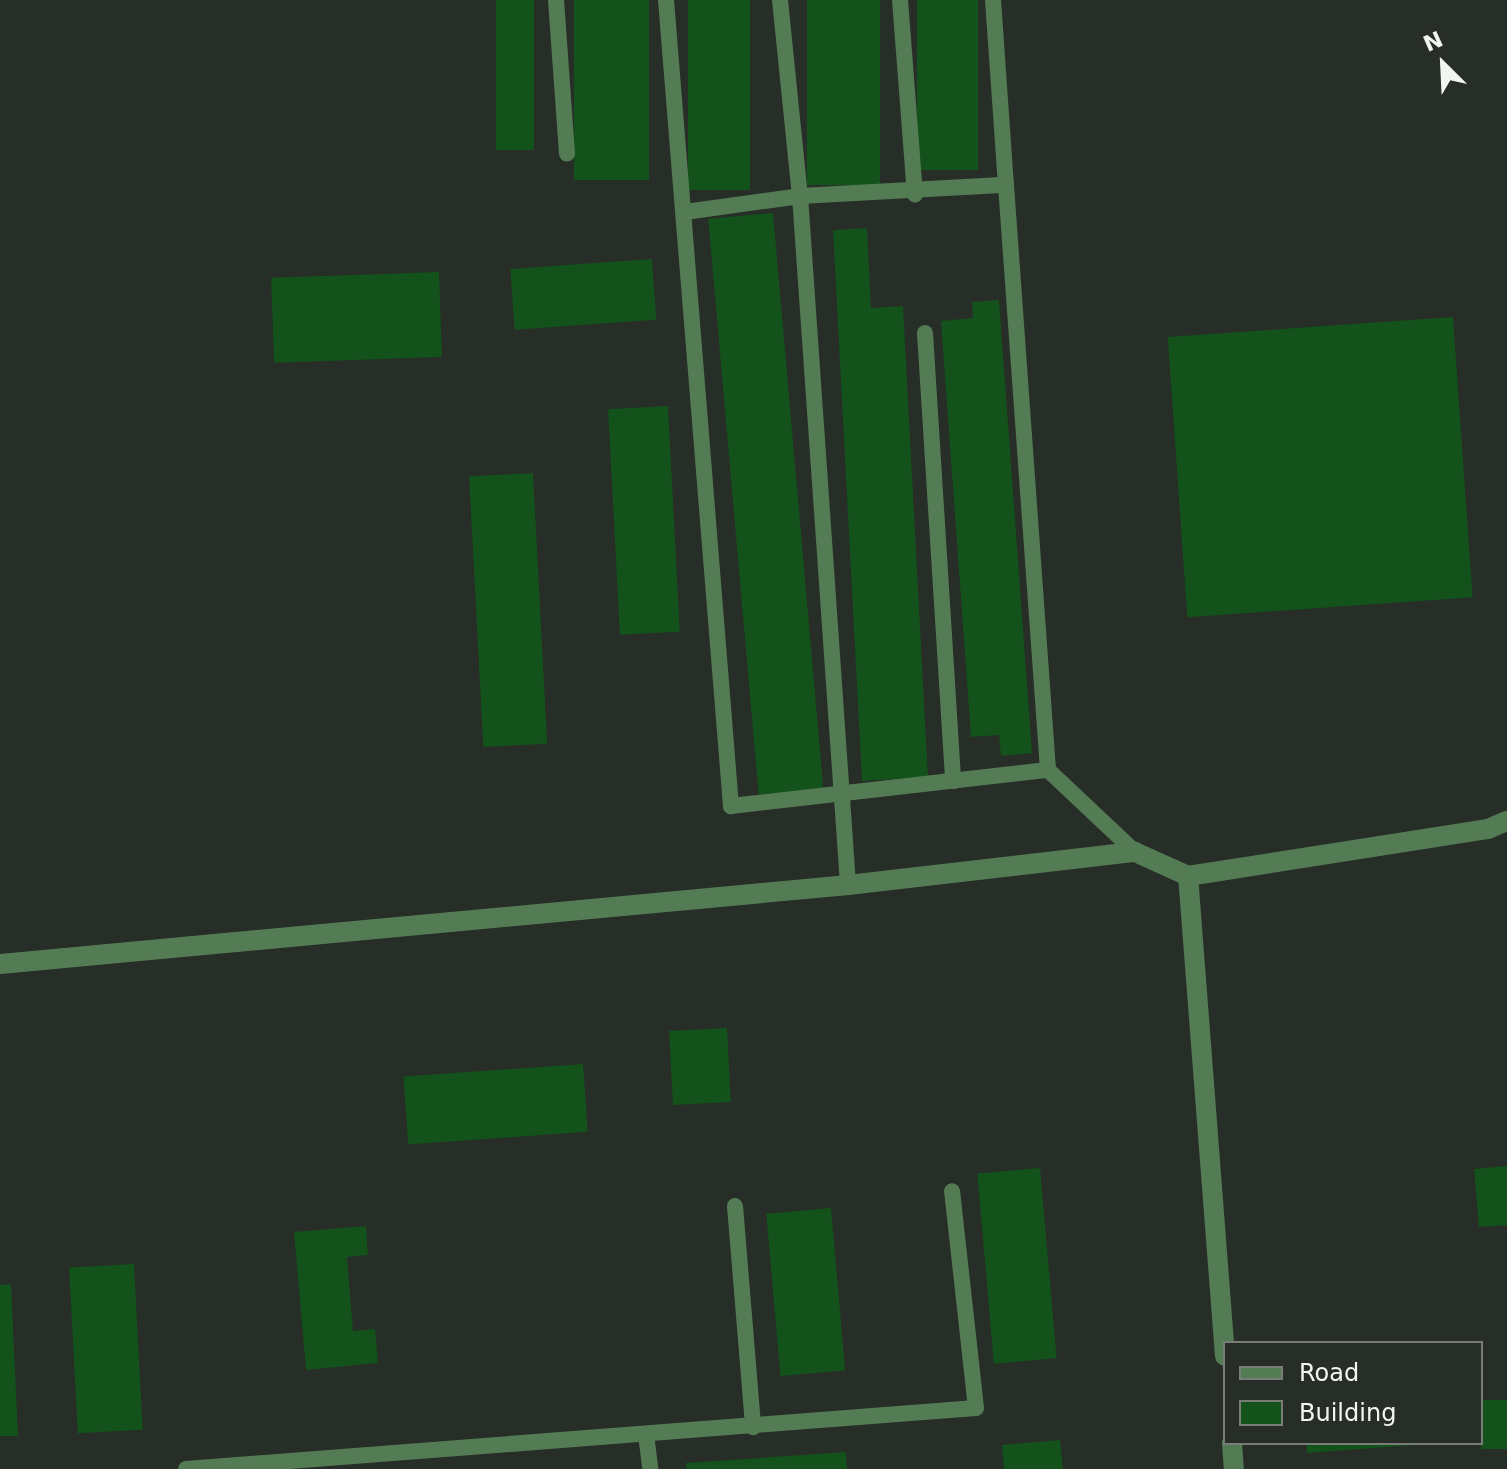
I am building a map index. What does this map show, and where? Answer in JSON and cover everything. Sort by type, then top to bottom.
[{"type":"street","points":[[0,964],[848,885],[1135,852],[1188,876],[1488,829],[1507,821]]},
{"type":"street","points":[[1188,876],[1224,1341]]},
{"type":"street","points":[[1232,1445],[1234,1469]]},
{"type":"lane","points":[[556,0],[567,154]]},
{"type":"lane","points":[[666,0],[731,806],[1048,770]]},
{"type":"lane","points":[[780,0],[800,196],[848,885]]},
{"type":"lane","points":[[900,0],[915,194]]},
{"type":"lane","points":[[993,0],[1048,770],[1135,852]]},
{"type":"lane","points":[[685,212],[800,196],[915,194],[1006,185]]},
{"type":"lane","points":[[925,333],[953,781]]},
{"type":"lane","points":[[186,1469],[976,1408],[952,1191]]},
{"type":"lane","points":[[735,1206],[753,1427]]},
{"type":"lane","points":[[646,1434],[650,1469]]},
{"type":"building","points":[[496,0],[534,0],[534,150],[496,150]]},
{"type":"building","points":[[574,0],[649,0],[649,180],[574,180]]},
{"type":"building","points":[[688,0],[750,0],[750,190],[688,190]]},
{"type":"building","points":[[807,0],[880,0],[880,185],[807,185]]},
{"type":"building","points":[[917,0],[978,0],[978,170],[917,170]]},
{"type":"building","points":[[773,213],[823,789],[759,794],[708,219]]},
{"type":"building","points":[[867,228],[871,308],[903,306],[928,777],[862,781],[833,230]]},
{"type":"building","points":[[652,259],[656,320],[515,330],[510,269]]},
{"type":"building","points":[[439,272],[442,357],[274,363],[271,278]]},
{"type":"building","points":[[999,300],[1032,753],[1001,756],[999,735],[971,737],[941,321],[973,318],[972,302]]},
{"type":"building","points":[[1453,317],[1473,597],[1187,617],[1168,337]]},
{"type":"building","points":[[668,406],[680,632],[620,635],[608,409]]},
{"type":"building","points":[[533,473],[547,744],[483,747],[469,476]]},
{"type":"building","points":[[727,1028],[731,1102],[673,1105],[669,1031]]},
{"type":"building","points":[[583,1064],[588,1132],[408,1144],[403,1077]]},
{"type":"building","points":[[1507,1166],[1507,1225],[1479,1227],[1474,1169]]},
{"type":"building","points":[[1040,1168],[1057,1358],[994,1364],[977,1173]]},
{"type":"building","points":[[831,1208],[845,1370],[780,1376],[766,1214]]},
{"type":"building","points":[[366,1226],[368,1255],[347,1257],[353,1331],[375,1329],[378,1363],[306,1370],[294,1232]]},
{"type":"building","points":[[134,1264],[143,1430],[78,1433],[69,1267]]},
{"type":"building","points":[[11,1284],[18,1436],[0,1436],[0,1285]]},
{"type":"building","points":[[1483,1400],[1507,1400],[1507,1449],[1481,1449]]},
{"type":"building","points":[[1060,1440],[1063,1469],[1004,1469],[1002,1445]]},
{"type":"building","points":[[1306,1445],[1413,1445],[1307,1453]]},
{"type":"building","points":[[846,1452],[847,1469],[686,1469],[686,1463]]}]
